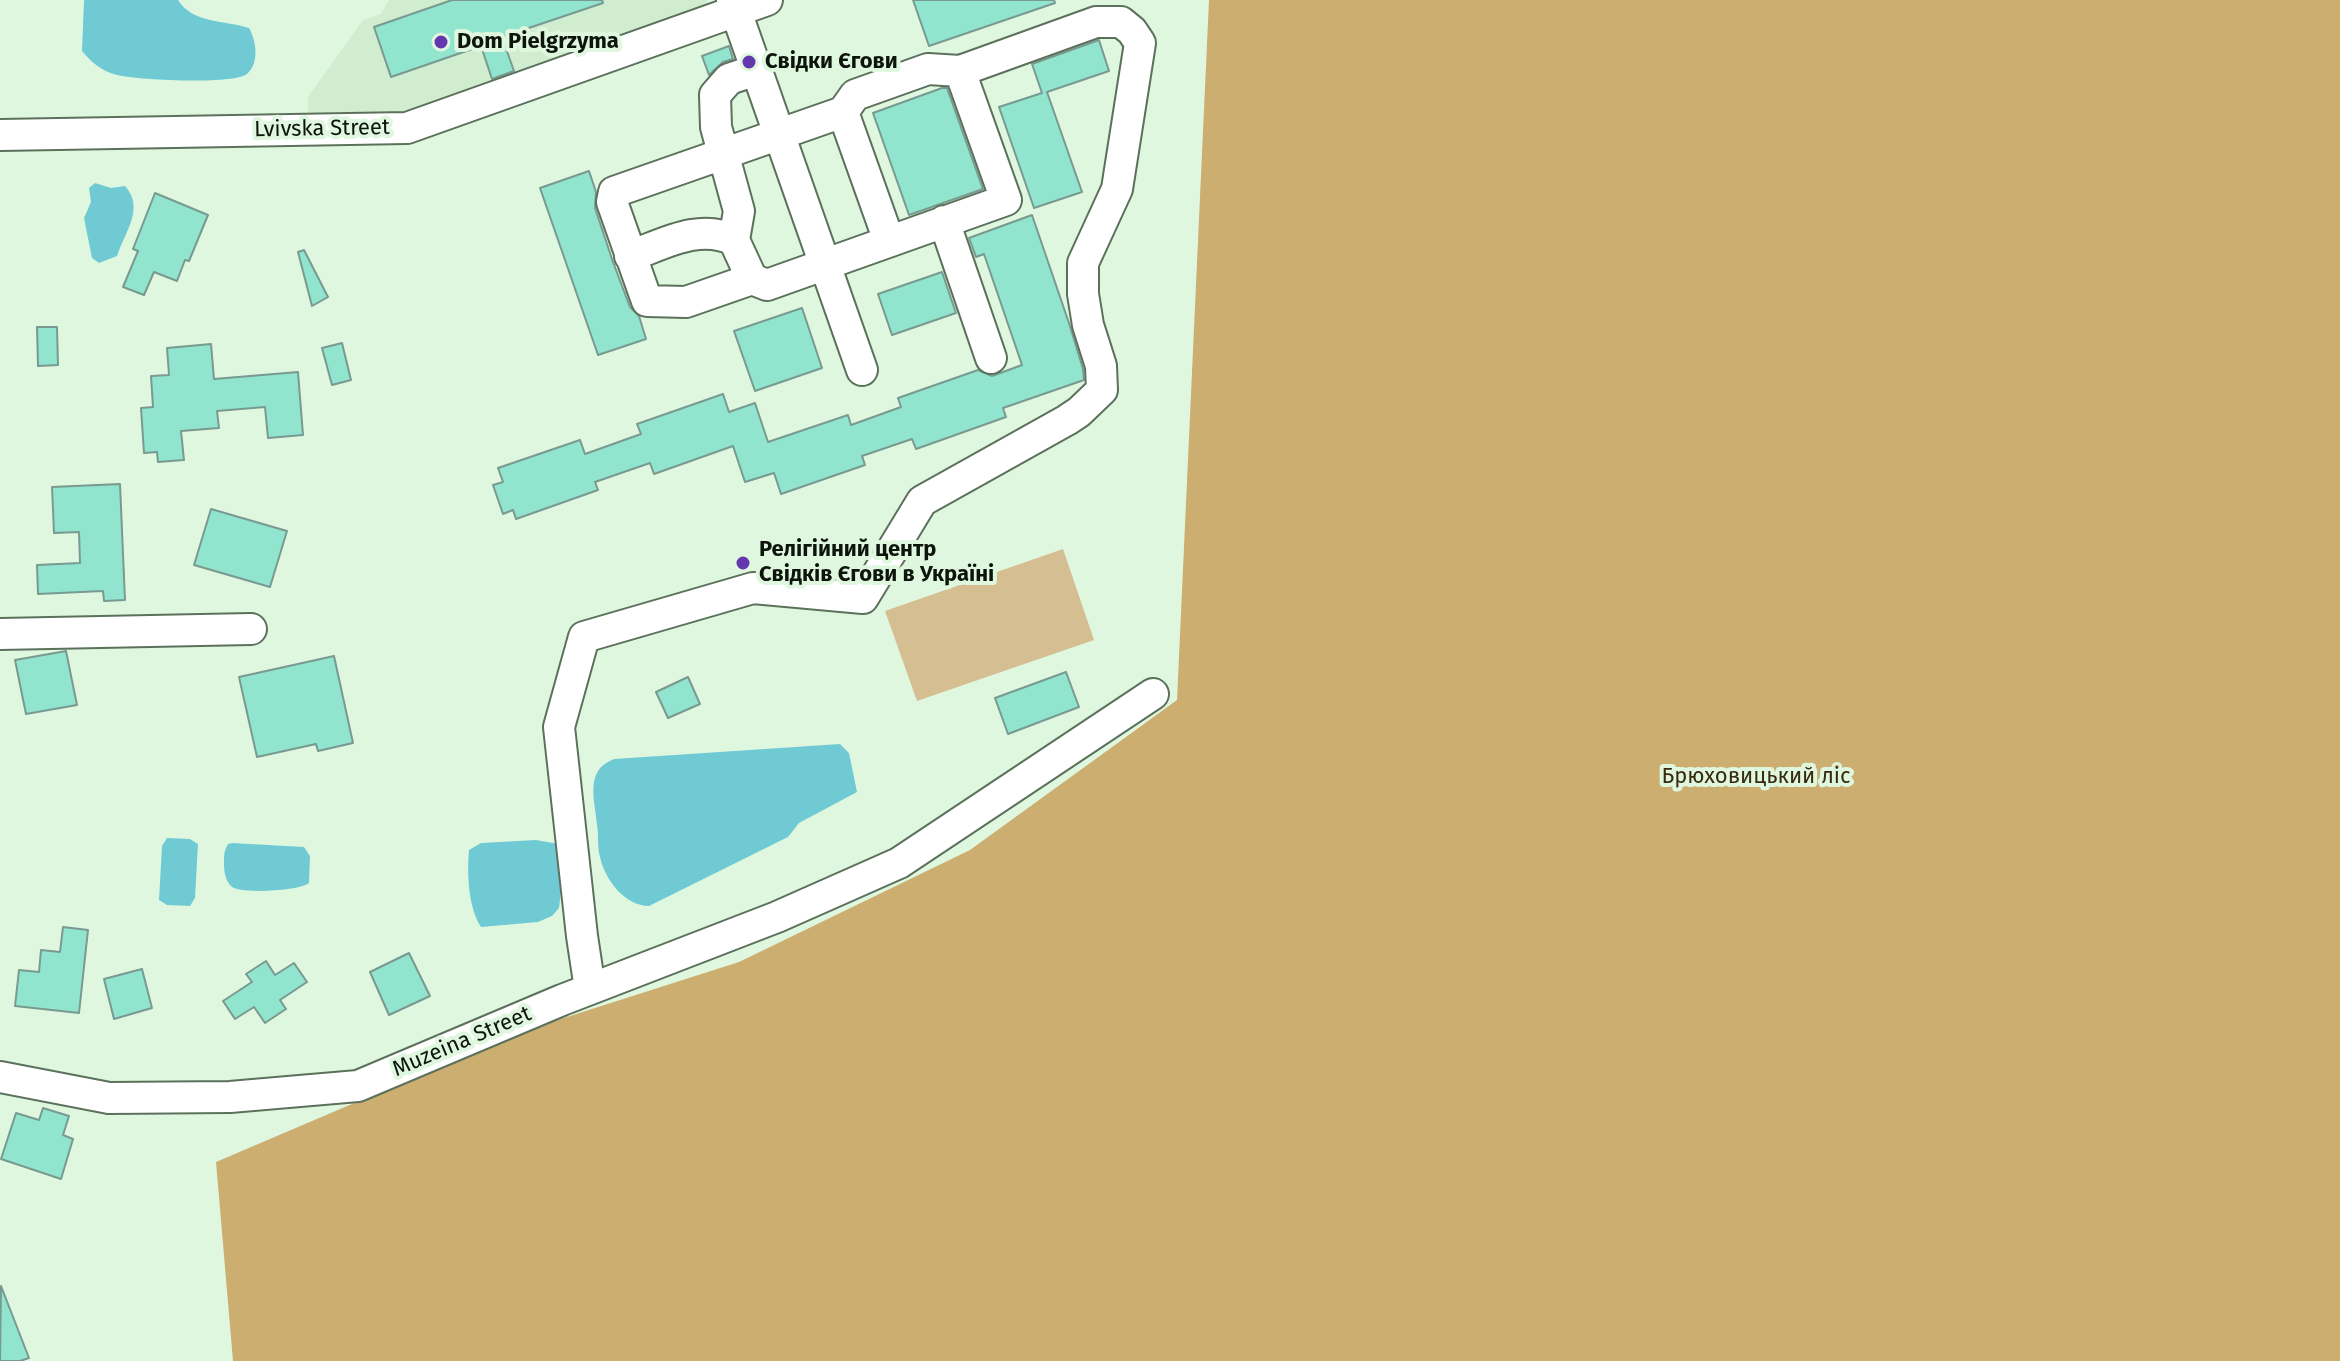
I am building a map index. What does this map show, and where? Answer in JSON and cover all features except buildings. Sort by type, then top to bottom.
[{"type":"street","name":"Lvivska Street","points":[[0,135],[407,128],[733,6],[767,0]]},
{"type":"street","points":[[733,6],[862,370]]},
{"type":"street","points":[[590,989],[559,727],[584,637],[753,588],[863,598],[922,501],[1067,420],[1102,390],[1101,366],[1088,325],[1083,294],[1083,263],[1117,189],[1140,43],[1121,22],[1096,22],[960,71],[928,69],[855,95],[843,112],[614,192],[612,202],[647,301],[686,302],[752,279],[767,285],[1006,200],[960,71]]},
{"type":"street","points":[[752,279],[734,240],[739,211],[716,127],[715,95],[729,79],[756,70]]},
{"type":"street","points":[[843,112],[889,241]]},
{"type":"street","points":[[944,221],[991,358]]},
{"type":"street","points":[[630,256],[697,232],[720,233],[734,240]]},
{"type":"street","points":[[0,634],[251,629]]},
{"type":"street","name":"Muzeina Street","points":[[0,1077],[109,1098],[230,1097],[358,1086],[590,989],[777,917],[899,863],[1153,694]]},
{"type":"shaded area","points":[[389,0],[708,0],[698,16],[402,118],[308,123],[308,97],[363,20],[381,14]]},
{"type":"shaded area","points":[[1063,549],[1094,640],[917,701],[885,611]]},
{"type":"green space","name":"Брюховицький ліс","points":[[1209,0],[2340,0],[2340,1361],[233,1361],[216,1162],[523,1031],[739,962],[970,850],[1177,700]]},
{"type":"water","points":[[84,0],[178,0],[184,8],[201,17],[249,28],[255,45],[254,64],[247,74],[223,80],[163,80],[112,74],[82,51]]},
{"type":"water","points":[[95,183],[111,188],[125,186],[133,203],[132,220],[117,256],[99,263],[92,258],[84,218],[91,202],[89,188]]},
{"type":"water","points":[[840,744],[849,753],[857,792],[799,823],[788,837],[649,906],[632,902],[611,883],[599,853],[593,787],[601,767],[608,762],[614,759]]},
{"type":"water","points":[[167,838],[190,839],[198,844],[195,898],[190,906],[167,905],[159,900],[162,846]]},
{"type":"water","points":[[536,840],[559,844],[563,874],[559,908],[552,916],[538,922],[481,927],[469,890],[469,850],[481,843]]},
{"type":"water","points":[[228,844],[304,847],[310,856],[309,883],[271,891],[232,887],[226,879],[224,855]]},
{"type":"place","name":"Dom Pielgrzyma","points":[[441,42]]},
{"type":"place","name":"Свідки Єгови","points":[[749,62]]},
{"type":"place","name":"Релігійний центр Свідків Єгови в Україні","points":[[743,563]]}]
